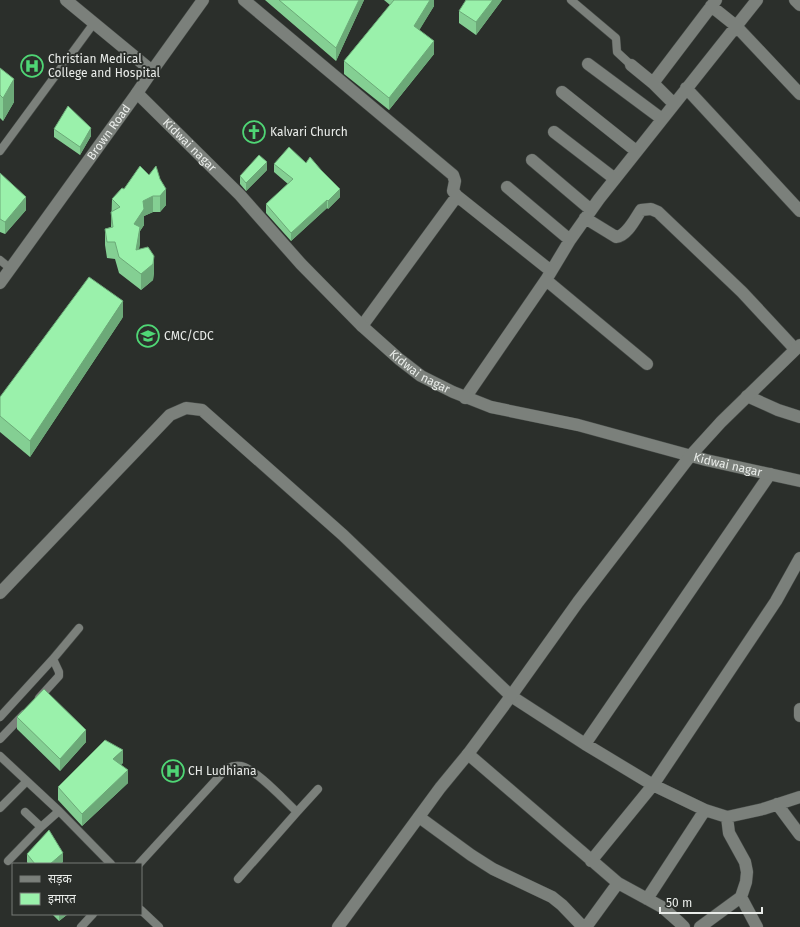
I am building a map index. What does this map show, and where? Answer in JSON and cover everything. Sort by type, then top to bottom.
[{"type":"street","points":[[66,0],[152,71]]},
{"type":"street","name":"Brown Road","points":[[0,283],[203,0]]},
{"type":"street","points":[[244,0],[453,175],[455,181],[453,191],[456,196],[548,275],[647,364]]},
{"type":"street","points":[[465,398],[588,214],[756,0]]},
{"type":"street","points":[[795,0],[800,5]]},
{"type":"street","points":[[653,83],[714,3],[800,94]]},
{"type":"street","points":[[588,64],[662,119]]},
{"type":"street","points":[[631,65],[653,83],[674,104]]},
{"type":"street","points":[[686,88],[800,211]]},
{"type":"street","points":[[562,92],[636,151]]},
{"type":"street","name":"Kidwai nagar","points":[[137,93],[240,195],[302,264],[362,326],[399,359],[421,376],[465,398],[491,407],[578,424],[691,455],[800,481]]},
{"type":"street","points":[[554,132],[615,179]]},
{"type":"street","points":[[338,927],[440,788],[468,754],[511,696],[578,602],[691,455],[721,422],[797,347],[658,212],[651,209],[641,210],[626,232],[620,237],[616,237],[588,214],[532,160]]},
{"type":"street","points":[[507,187],[570,240]]},
{"type":"street","points":[[362,326],[456,196]]},
{"type":"street","points":[[747,396],[778,410],[800,417]]},
{"type":"street","points":[[0,593],[170,415],[186,408],[202,410],[343,535],[511,696],[585,744],[652,785],[705,810],[727,817],[763,809],[800,797]]},
{"type":"street","points":[[585,744],[770,474]]},
{"type":"street","points":[[591,861],[652,785],[776,601],[800,558]]},
{"type":"street","points":[[800,709],[800,716]]},
{"type":"street","points":[[468,754],[618,883],[662,907],[684,927]]},
{"type":"street","points":[[777,804],[800,835]]},
{"type":"street","points":[[647,899],[705,810]]},
{"type":"street","points":[[419,817],[493,869],[552,898],[562,905],[585,927],[618,883]]},
{"type":"street","points":[[700,927],[741,897],[746,882],[747,872],[745,862],[729,833],[727,817]]},
{"type":"street","points":[[741,897],[757,927]]},
{"type":"lane","points":[[571,0],[616,38],[617,52],[631,65]]},
{"type":"lane","points":[[0,151],[94,23]]},
{"type":"lane","points":[[0,260],[11,269]]},
{"type":"lane","points":[[0,718],[79,628]]},
{"type":"lane","points":[[0,739],[59,676],[59,672],[53,659]]},
{"type":"lane","points":[[0,756],[26,782],[59,811],[110,863]]},
{"type":"lane","points":[[140,863],[226,769],[233,765],[241,766],[253,772],[297,812]]},
{"type":"lane","points":[[0,808],[26,782]]},
{"type":"lane","points":[[238,879],[318,790]]},
{"type":"lane","points":[[8,861],[59,811]]},
{"type":"lane","points":[[25,812],[41,827]]},
{"type":"lane","points":[[142,911],[159,927]]},
{"type":"lane","points":[[81,927],[92,915]]},
{"type":"building","points":[[279,0],[359,0],[336,48]]},
{"type":"building","points":[[394,0],[430,0],[414,26],[434,41],[389,98],[344,61]]},
{"type":"building","points":[[466,0],[493,0],[476,22],[459,11]]},
{"type":"building","points":[[0,68],[14,79],[3,98],[0,95]]},
{"type":"building","points":[[68,106],[91,128],[80,147],[54,129]]},
{"type":"building","points":[[289,147],[306,163],[310,157],[340,189],[291,233],[266,204],[293,179],[274,164]]},
{"type":"building","points":[[259,155],[267,162],[246,183],[240,176]]},
{"type":"building","points":[[140,166],[149,175],[156,166],[160,179],[166,189],[160,196],[153,196],[143,201],[144,209],[134,224],[140,227],[136,250],[148,247],[154,256],[153,264],[141,274],[119,257],[115,242],[107,242],[105,229],[113,227],[111,212],[120,207],[112,199],[122,188],[124,189]]},
{"type":"building","points":[[0,173],[26,197],[5,222],[0,219]]},
{"type":"building","points":[[89,277],[123,301],[30,441],[0,416],[0,397]]},
{"type":"building","points":[[44,689],[86,730],[60,759],[17,717]]},
{"type":"building","points":[[105,740],[123,750],[113,759],[128,770],[82,814],[58,787]]},
{"type":"building","points":[[49,830],[63,853],[51,863],[34,863],[27,854]]},
{"type":"place","name":"Christian Medical College and Hospital","points":[[32,66]]},
{"type":"place","name":"Kalvari Church","points":[[254,132]]},
{"type":"place","name":"CMC/CDC","points":[[148,336]]},
{"type":"place","name":"CH Ludhiana","points":[[173,771]]}]
